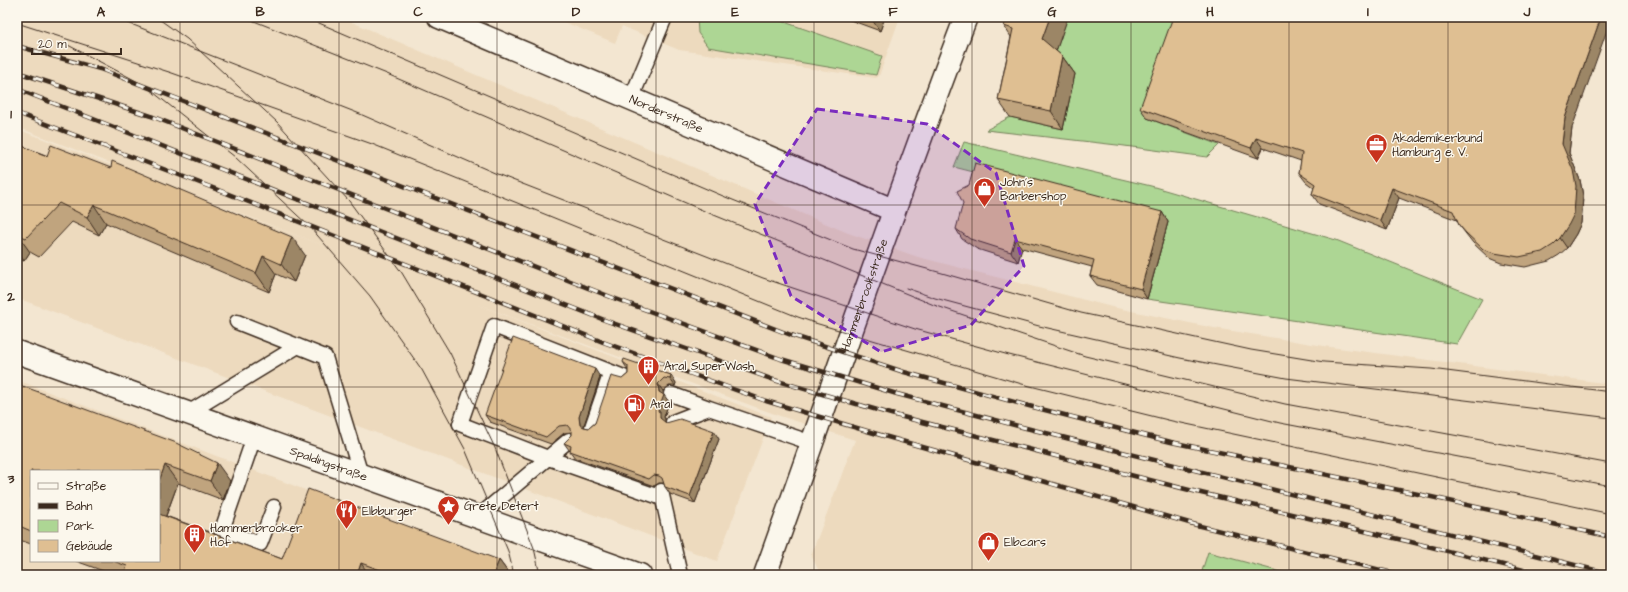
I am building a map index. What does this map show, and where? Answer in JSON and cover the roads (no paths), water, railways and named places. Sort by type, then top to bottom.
[{"type":"street","name":"Norderstraße","points":[[438,17],[893,210]]},
{"type":"street","name":"Hammerbrookstraße","points":[[765,575],[893,210],[966,17]]},
{"type":"street","name":"Spaldingstraße","points":[[17,352],[640,575]]},
{"type":"lane","points":[[631,99],[665,17]]},
{"type":"lane","points":[[237,322],[325,356],[361,475]]},
{"type":"lane","points":[[626,378],[494,326],[460,424],[548,458],[662,494],[680,575]]},
{"type":"lane","points":[[188,413],[298,346]]},
{"type":"lane","points":[[592,427],[611,372]]},
{"type":"lane","points":[[671,394],[812,443]]},
{"type":"lane","points":[[673,422],[709,408]]},
{"type":"lane","points":[[254,437],[222,530],[260,544],[274,507]]},
{"type":"lane","points":[[478,517],[569,440]]},
{"type":"tram line","points":[[113,17],[360,114],[497,174],[763,278],[915,329],[1009,355],[1280,423],[1611,486]]},
{"type":"tram line","points":[[156,17],[187,39],[277,122],[349,201],[402,273],[450,353],[495,448],[534,548],[540,575]]},
{"type":"tram line","points":[[244,17],[387,74],[709,213],[934,305],[1085,356],[1285,404],[1611,464]]},
{"type":"tram line","points":[[305,17],[723,196],[853,249],[1081,313],[1251,350],[1324,362],[1431,369],[1611,392]]},
{"type":"tram line","points":[[17,23],[172,73],[372,144],[815,323],[1022,384],[1172,421],[1611,514]]},
{"type":"tram line","points":[[66,44],[144,85],[235,157],[311,228],[370,296],[422,370],[465,449],[508,551],[514,575]]},
{"type":"tram line","points":[[906,288],[935,298],[1039,326],[1180,358],[1286,378],[1611,418]]},
{"type":"railway","points":[[17,46],[100,69],[791,335],[904,372],[1171,442],[1418,494],[1611,537]]},
{"type":"railway","points":[[17,72],[151,116],[616,299],[781,359],[897,394],[1022,427],[1611,574]]},
{"type":"railway","points":[[17,89],[607,321],[774,380],[891,414],[1201,493],[1544,575]]},
{"type":"railway","points":[[17,113],[226,193],[603,342],[766,401],[1200,526],[1401,575]]},
{"type":"place","name":"Akademikerbund Hamburg e. V.","points":[[1377,164]]},
{"type":"place","name":"John's Barbershop","points":[[984,208]]},
{"type":"place","name":"Aral SuperWash","points":[[649,386]]},
{"type":"place","name":"Aral","points":[[634,424]]},
{"type":"place","name":"Grete Detert","points":[[448,526]]},
{"type":"place","name":"Elbburger","points":[[346,530]]},
{"type":"place","name":"Hammerbrooker Hof","points":[[195,554]]},
{"type":"place","name":"Elbcars","points":[[988,562]]}]
